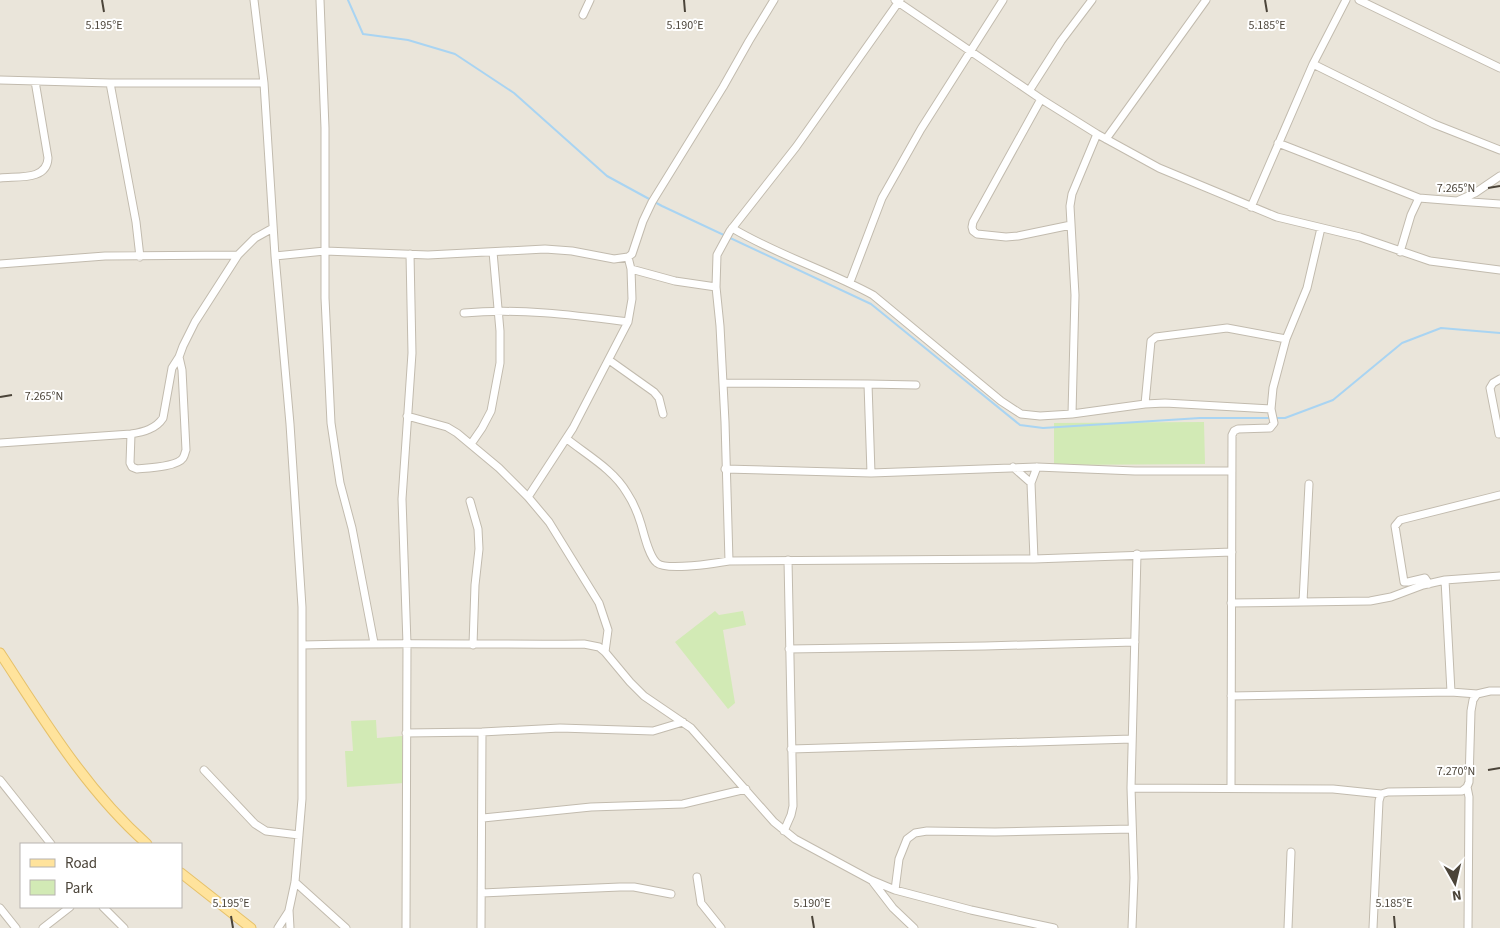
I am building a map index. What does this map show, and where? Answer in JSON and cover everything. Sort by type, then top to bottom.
[{"type":"main road","points":[[0,653],[65,752],[116,814],[146,843]]},
{"type":"main road","points":[[182,874],[250,928]]},
{"type":"street","points":[[254,0],[264,82],[275,256],[285,356],[303,645],[302,799],[295,882],[290,910],[290,928]]},
{"type":"street","points":[[320,0],[325,128],[326,346],[332,423],[340,483],[352,528],[374,643]]},
{"type":"street","points":[[583,15],[590,0]]},
{"type":"street","points":[[275,256],[325,251],[461,254],[545,249],[572,251],[614,259],[628,257],[632,254],[652,202],[774,0]]},
{"type":"street","points":[[850,282],[882,198],[921,129],[1002,0]]},
{"type":"street","points":[[1029,91],[1061,41],[1092,0]]},
{"type":"street","points":[[1106,139],[1206,0]]},
{"type":"street","points":[[1251,208],[1313,64],[1346,0]]},
{"type":"street","points":[[1359,0],[1500,68]]},
{"type":"street","points":[[729,561],[723,383],[716,287],[717,255],[731,229],[796,147],[898,1],[1041,99],[1096,134],[1159,168],[1251,208],[1297,223],[1360,238],[1430,261],[1500,270]]},
{"type":"street","points":[[1313,64],[1434,124],[1500,150]]},
{"type":"street","points":[[0,80],[110,83],[264,82]]},
{"type":"street","points":[[0,178],[40,174],[46,168],[48,158],[35,81]]},
{"type":"street","points":[[110,83],[136,222],[140,257]]},
{"type":"street","points":[[1041,99],[972,227],[973,231],[977,234],[1006,237],[1071,225]]},
{"type":"street","points":[[1072,414],[1075,295],[1071,225],[1072,194],[1096,134]]},
{"type":"street","points":[[1278,144],[1419,198],[1500,204]]},
{"type":"street","points":[[1457,201],[1475,193],[1500,176]]},
{"type":"street","points":[[1400,252],[1411,215],[1419,198]]},
{"type":"street","points":[[0,443],[130,434],[143,432],[160,423],[163,418],[172,368],[195,322],[238,255],[255,238],[273,228]]},
{"type":"street","points":[[1231,788],[1232,435],[1234,430],[1270,428],[1273,388],[1286,339],[1307,288],[1321,228]]},
{"type":"street","points":[[731,229],[850,282],[873,295],[1013,409],[1030,416],[1072,414],[1164,403],[1272,416]]},
{"type":"street","points":[[471,444],[491,411],[501,350],[493,252]]},
{"type":"street","points":[[406,928],[407,644],[402,499],[412,353],[410,254]]},
{"type":"street","points":[[0,264],[105,256],[238,255]]},
{"type":"street","points":[[528,497],[567,439],[628,322],[632,300],[631,269],[628,257]]},
{"type":"street","points":[[631,269],[676,281],[716,287]]},
{"type":"street","points":[[464,313],[497,310],[548,312],[628,322]]},
{"type":"street","points":[[1145,404],[1151,341],[1154,338],[1227,328],[1286,339]]},
{"type":"street","points":[[130,434],[130,463],[136,469],[178,463],[183,458],[186,450],[182,370],[179,357]]},
{"type":"street","points":[[609,360],[654,392],[659,398],[663,414]]},
{"type":"street","points":[[1498,434],[1490,388],[1493,383],[1500,379]]},
{"type":"street","points":[[723,383],[916,385]]},
{"type":"street","points":[[868,384],[870,473]]},
{"type":"street","points":[[407,416],[447,427],[471,444],[499,468],[528,497],[549,522],[599,602],[608,630],[605,652]]},
{"type":"street","points":[[567,439],[613,475],[621,484],[636,511],[645,539],[656,563],[667,566],[692,566],[729,561],[1034,559],[1232,552]]},
{"type":"street","points":[[1013,467],[1031,483]]},
{"type":"street","points":[[726,469],[870,473],[1038,467],[1232,472]]},
{"type":"street","points":[[1034,559],[1031,483],[1038,467]]},
{"type":"street","points":[[1303,602],[1309,484]]},
{"type":"street","points":[[1429,584],[1425,578],[1404,582],[1395,526],[1397,523],[1400,520],[1500,496]]},
{"type":"street","points":[[470,501],[478,529],[479,549],[475,585],[473,645]]},
{"type":"street","points":[[1132,928],[1134,878],[1132,738],[1137,554]]},
{"type":"street","points":[[784,831],[793,806],[788,560]]},
{"type":"street","points":[[1231,603],[1370,601],[1391,597],[1445,580],[1500,576]]},
{"type":"street","points":[[1445,580],[1451,692]]},
{"type":"street","points":[[789,649],[1134,642]]},
{"type":"street","points":[[303,645],[374,643],[473,645],[584,644],[599,647],[644,696],[691,728],[784,831],[795,839],[871,880],[895,890],[970,910],[1054,928]]},
{"type":"street","points":[[1231,696],[1451,692],[1477,694],[1500,691]]},
{"type":"street","points":[[1468,928],[1469,797],[1467,787],[1469,782],[1473,700],[1477,694]]},
{"type":"street","points":[[406,732],[482,732],[578,728],[653,731],[683,722]]},
{"type":"street","points":[[481,928],[482,732]]},
{"type":"street","points":[[791,749],[1132,738]]},
{"type":"street","points":[[204,770],[255,824],[266,832],[299,836]]},
{"type":"street","points":[[0,780],[50,843]]},
{"type":"street","points":[[1132,788],[1333,789],[1381,794],[1388,792],[1462,790],[1467,787]]},
{"type":"street","points":[[483,818],[592,808],[683,804],[746,789]]},
{"type":"street","points":[[1373,928],[1379,801],[1381,794]]},
{"type":"street","points":[[895,890],[899,859],[907,839],[915,833],[927,831],[994,832],[1132,829]]},
{"type":"street","points":[[1288,928],[1291,852]]},
{"type":"street","points":[[697,877],[701,903],[720,928]]},
{"type":"street","points":[[871,880],[893,908],[914,928]]},
{"type":"street","points":[[295,882],[346,928]]},
{"type":"street","points":[[482,893],[620,886],[671,894]]},
{"type":"street","points":[[0,908],[16,928]]},
{"type":"street","points":[[43,928],[69,908]]},
{"type":"street","points":[[104,908],[124,928]]},
{"type":"street","points":[[278,928],[290,910]]},
{"type":"shaded area","points":[[0,0],[1500,0],[1500,928],[0,928]]},
{"type":"green space","points":[[1204,422],[1205,464],[1054,465],[1054,423]]},
{"type":"green space","points":[[715,611],[719,615],[743,611],[746,625],[723,630],[735,703],[728,709],[675,642]]},
{"type":"green space","points":[[376,720],[377,738],[402,736],[404,783],[347,787],[345,751],[353,751],[351,721]]},
{"type":"waterway","points":[[348,0],[363,34],[408,40],[455,54],[514,93],[607,176],[662,206],[871,304],[1020,425],[1043,428],[1200,418],[1270,418]]},
{"type":"waterway","points":[[1275,418],[1285,418],[1333,400],[1402,343],[1441,328],[1500,333]]}]
